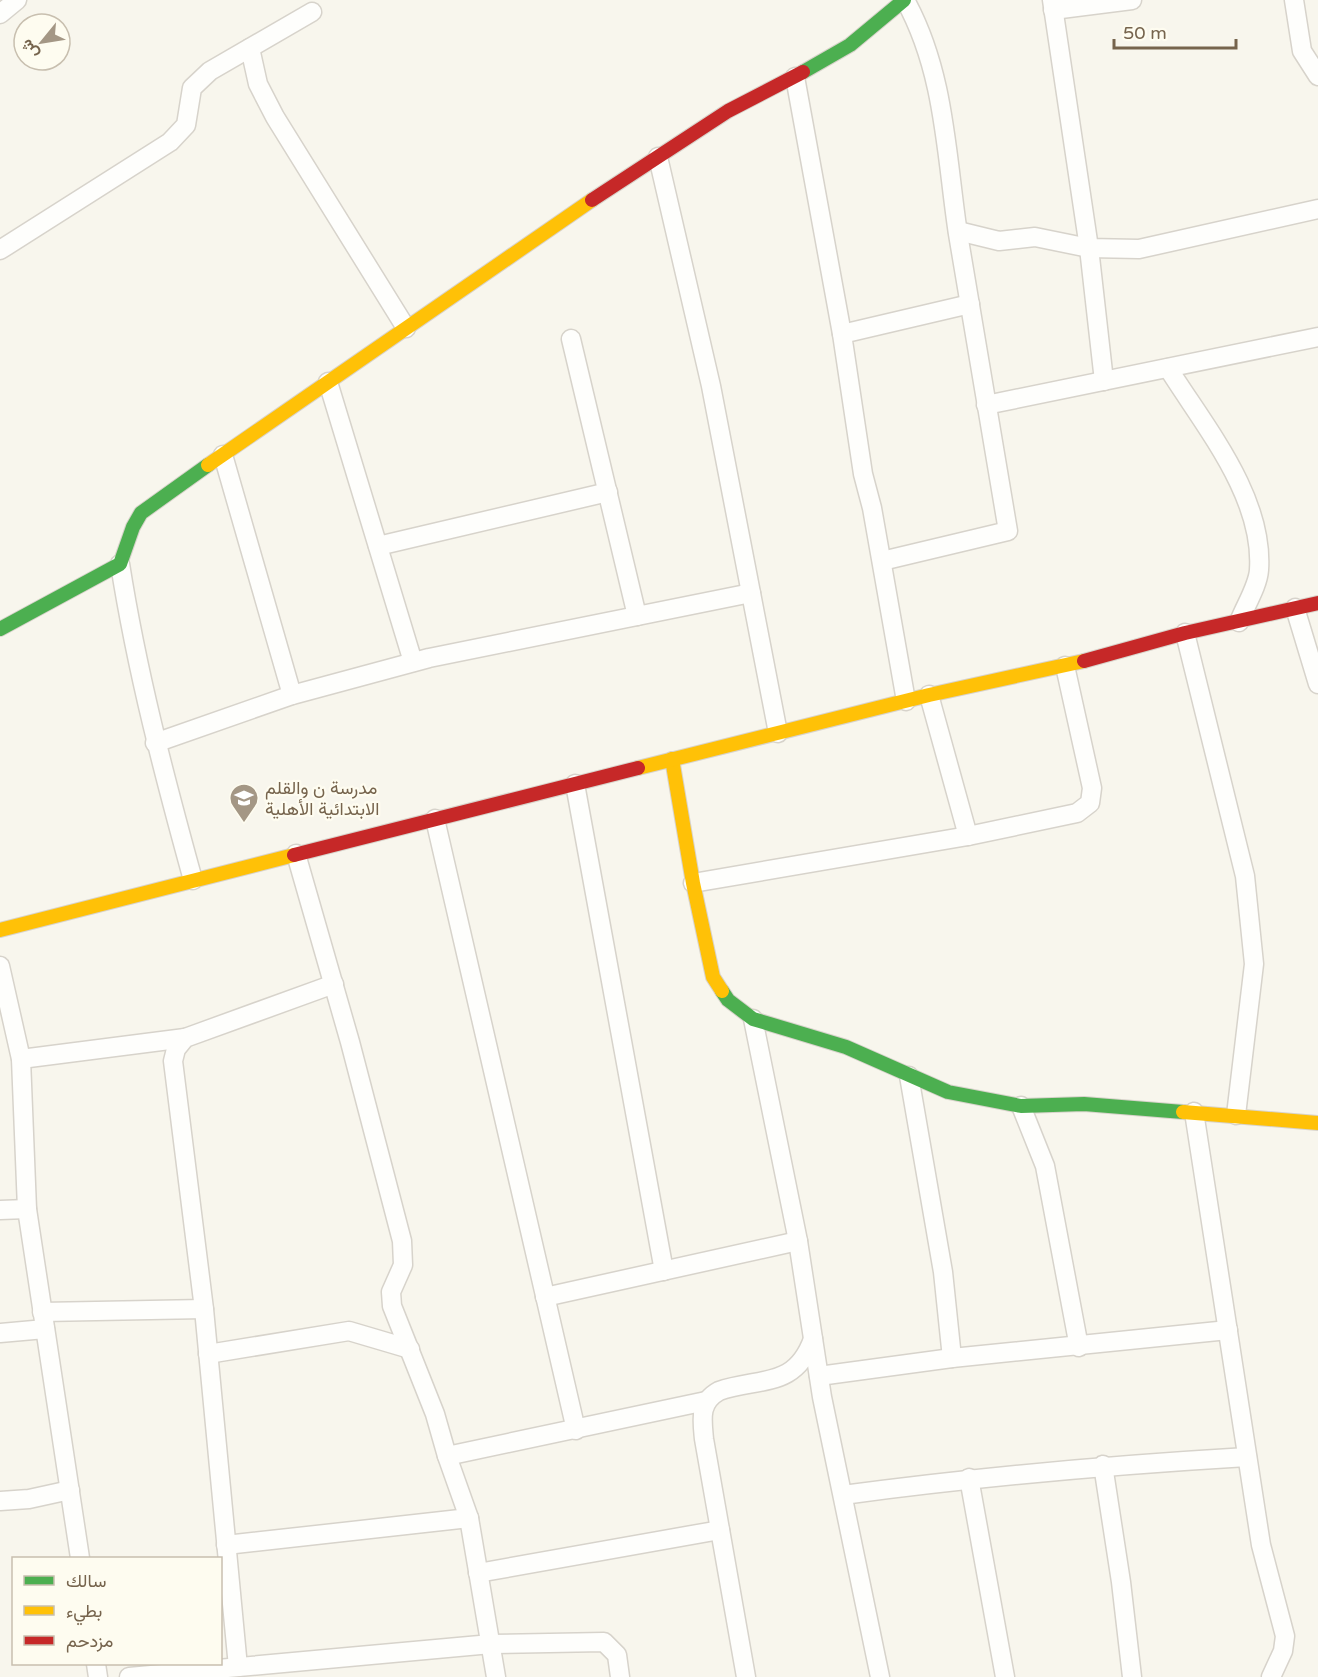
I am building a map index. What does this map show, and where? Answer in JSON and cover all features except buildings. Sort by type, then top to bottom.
[{"type":"street","points":[[0,14],[18,0]]},
{"type":"street","points":[[193,880],[155,743],[131,633],[120,564],[137,516],[406,328],[658,157],[728,111],[795,77],[850,45],[904,0],[924,38],[935,70],[958,231],[1008,531],[882,561]]},
{"type":"street","points":[[1104,381],[1089,248],[1053,5],[1132,0]]},
{"type":"street","points":[[1294,0],[1299,40],[1316,71]]},
{"type":"street","points":[[0,250],[171,142],[186,125],[192,88],[210,71],[312,12]]},
{"type":"street","points":[[250,48],[258,84],[275,117],[406,328]]},
{"type":"street","points":[[795,77],[842,334],[863,474],[882,561],[906,701]]},
{"type":"street","points":[[658,157],[711,386],[778,733]]},
{"type":"street","points":[[958,231],[999,241],[1035,237],[1089,248],[1139,249],[1318,209]]},
{"type":"street","points":[[842,334],[970,304]]},
{"type":"street","points":[[986,405],[1318,337]]},
{"type":"street","points":[[571,339],[637,616]]},
{"type":"street","points":[[1168,368],[1244,490],[1257,533],[1259,572],[1239,622]]},
{"type":"street","points":[[328,382],[414,662]]},
{"type":"street","points":[[223,455],[292,695]]},
{"type":"street","points":[[378,546],[608,492]]},
{"type":"street","points":[[0,629],[120,564]]},
{"type":"street","points":[[155,743],[292,695],[414,662],[751,593]]},
{"type":"street","points":[[0,930],[929,695],[1065,666],[1185,633],[1318,603]]},
{"type":"street","points":[[1295,608],[1318,684]]},
{"type":"street","points":[[1185,633],[1245,876],[1250,905],[1254,964],[1236,1115]]},
{"type":"street","points":[[693,883],[968,836],[1077,813],[1090,803],[1092,788],[1090,770],[1065,666]]},
{"type":"street","points":[[929,695],[968,836]]},
{"type":"street","points":[[672,759],[693,883],[713,977],[728,1000],[753,1019],[846,1047],[948,1092],[1021,1106],[1084,1104],[1318,1123]]},
{"type":"street","points":[[575,784],[664,1271]]},
{"type":"street","points":[[435,819],[576,1430]]},
{"type":"street","points":[[296,854],[334,984],[402,1241],[402,1265],[391,1299],[435,1414],[469,1518],[496,1677]]},
{"type":"street","points":[[0,966],[21,1059],[27,1209],[80,1557]]},
{"type":"street","points":[[21,1059],[185,1038],[334,984]]},
{"type":"street","points":[[753,1019],[798,1241],[819,1376],[880,1677]]},
{"type":"street","points":[[185,1038],[176,1049],[173,1061],[204,1309],[238,1667]]},
{"type":"street","points":[[909,1076],[943,1272],[951,1358]]},
{"type":"street","points":[[1021,1106],[1045,1166],[1079,1347]]},
{"type":"street","points":[[1194,1112],[1261,1545],[1285,1636],[1283,1651],[1271,1677]]},
{"type":"street","points":[[0,1210],[27,1209]]},
{"type":"street","points":[[545,1297],[798,1241]]},
{"type":"street","points":[[0,1333],[43,1321],[204,1309]]},
{"type":"street","points":[[819,1376],[951,1358],[1079,1347],[1228,1330]]},
{"type":"street","points":[[208,1354],[349,1331],[410,1349]]},
{"type":"street","points":[[447,1456],[706,1401],[728,1388],[792,1372],[804,1360],[813,1338]]},
{"type":"street","points":[[706,1401],[703,1407],[704,1439],[746,1677]]},
{"type":"street","points":[[843,1495],[969,1478],[1103,1465],[1247,1457]]},
{"type":"street","points":[[1103,1465],[1121,1582],[1132,1677]]},
{"type":"street","points":[[969,1478],[1005,1677]]},
{"type":"street","points":[[0,1501],[29,1499],[70,1490]]},
{"type":"street","points":[[226,1545],[469,1518]]},
{"type":"street","points":[[478,1573],[720,1530]]},
{"type":"street","points":[[129,1677],[491,1644],[604,1642],[617,1655],[620,1677]]},
{"type":"traffic: fast","points":[[803,72],[850,45],[904,0]]},
{"type":"traffic: fast","points":[[0,629],[120,564],[133,527],[141,513],[208,465]]},
{"type":"traffic: fast","points":[[722,991],[728,1000],[753,1019],[846,1047],[948,1092],[1021,1106],[1084,1104],[1183,1112]]},
{"type":"traffic: slow","points":[[208,465],[592,200]]},
{"type":"traffic: slow","points":[[638,768],[929,695],[1084,661]]},
{"type":"traffic: slow","points":[[672,759],[693,883],[713,977],[722,991]]},
{"type":"traffic: slow","points":[[0,930],[294,855]]},
{"type":"traffic: slow","points":[[1183,1112],[1318,1123]]},
{"type":"traffic: jam","points":[[592,200],[728,111],[803,72]]},
{"type":"traffic: jam","points":[[1084,661],[1185,633],[1318,603]]},
{"type":"traffic: jam","points":[[294,855],[638,768]]},
{"type":"place","name":"مدرسة ن والقلم الابتدائية الأهلية","points":[[244,824]]}]
